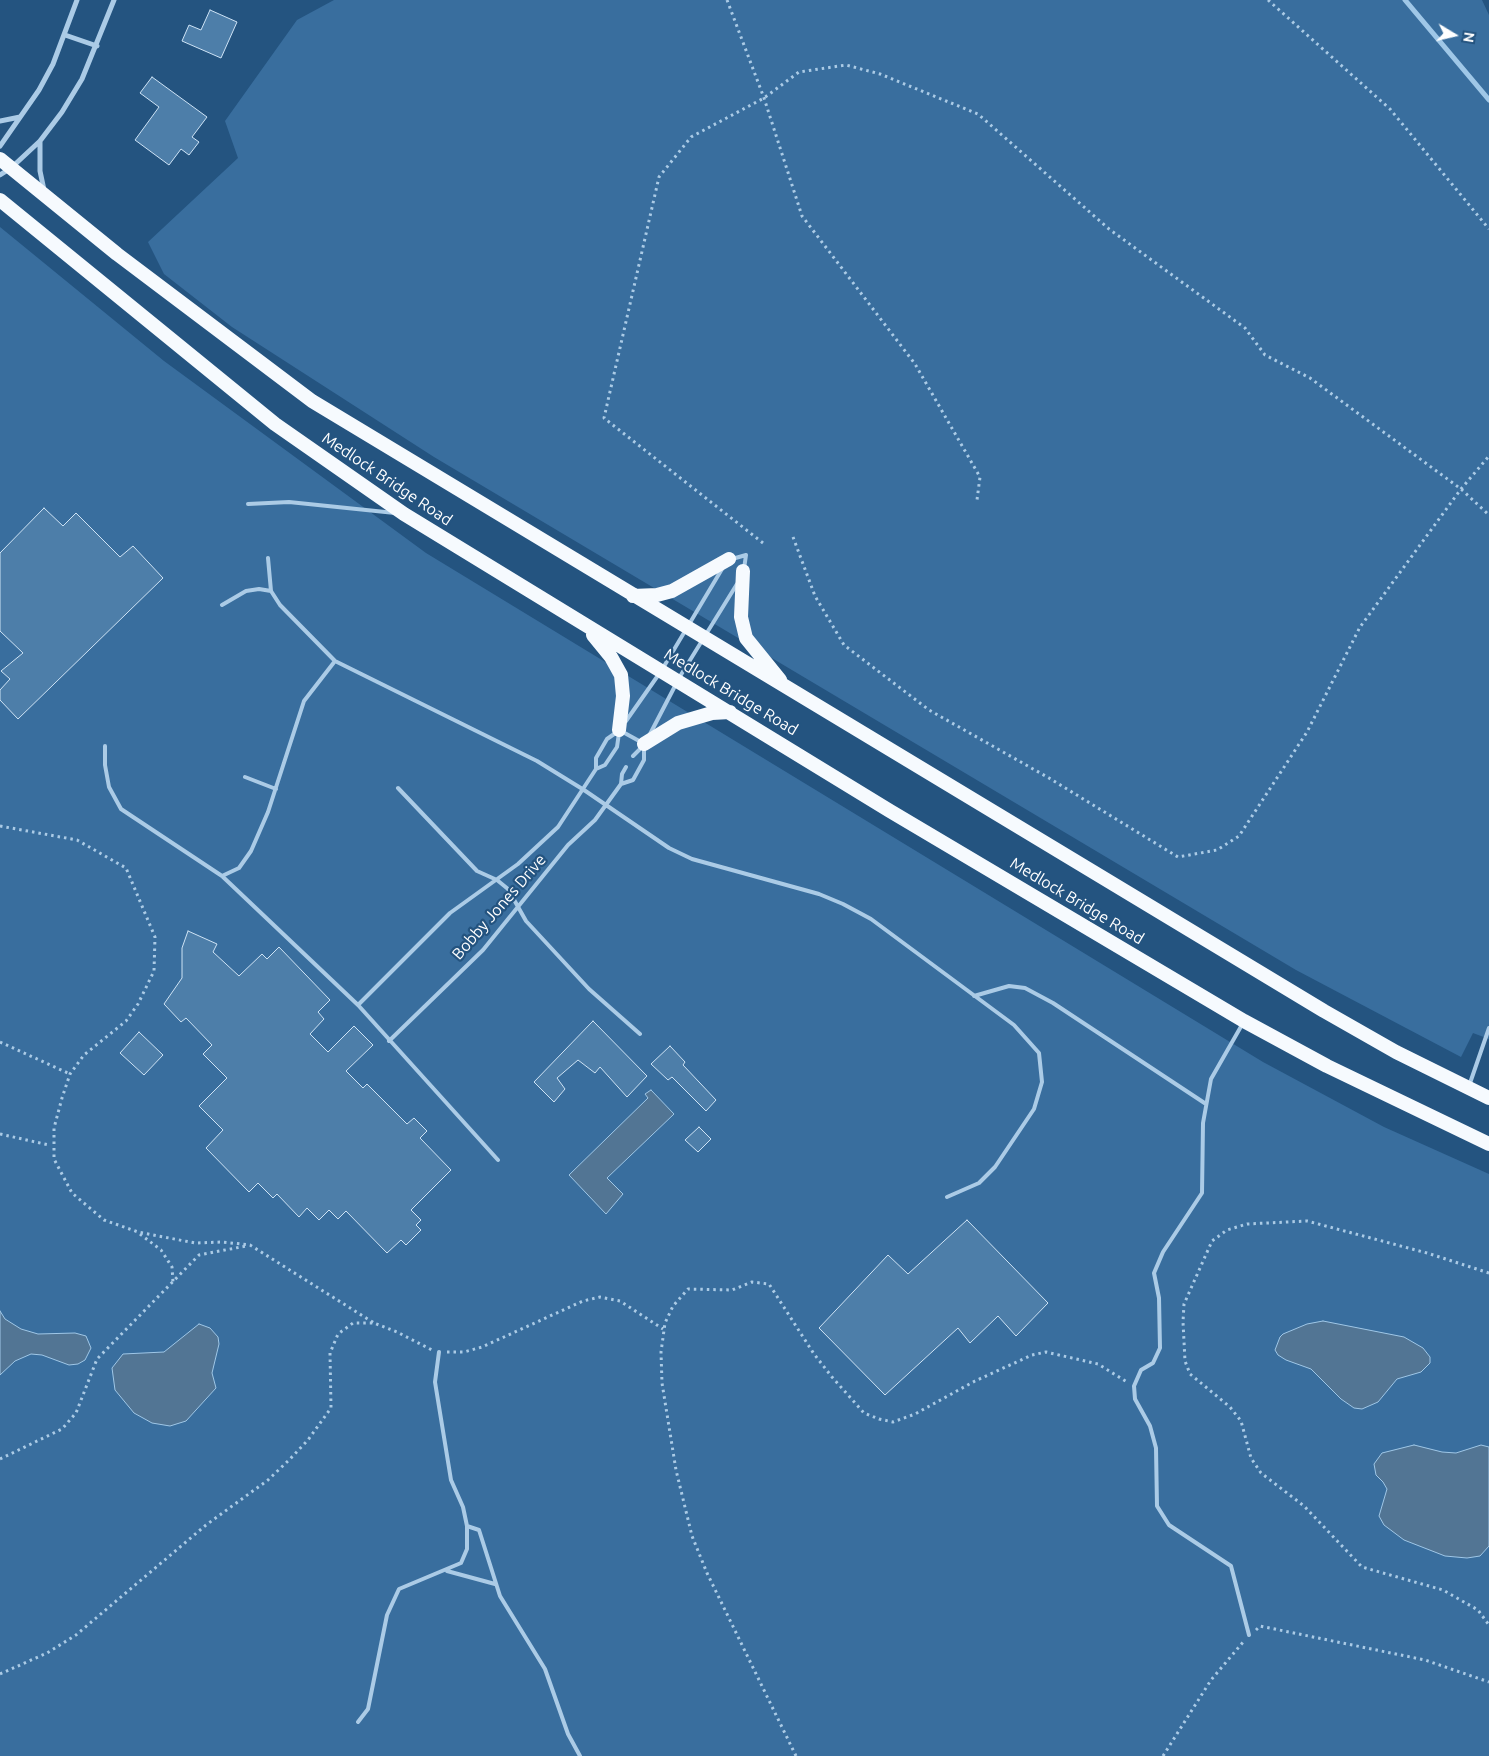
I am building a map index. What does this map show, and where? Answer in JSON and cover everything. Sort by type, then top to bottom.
[{"type":"highway","name":"Medlock Bridge Road","points":[[0,159],[6,172],[45,196],[117,254],[312,401],[687,629],[1324,1011],[1396,1052],[1489,1098]]},
{"type":"highway","name":"Medlock Bridge Road","points":[[0,200],[275,424],[404,514],[890,811],[1244,1021],[1327,1066],[1489,1144]]},
{"type":"highway","points":[[633,596],[657,595],[672,591],[729,559]]},
{"type":"highway","points":[[743,571],[741,617],[746,638],[789,690]]},
{"type":"highway","points":[[580,622],[601,642],[621,675],[623,696],[619,730]]},
{"type":"highway","points":[[644,744],[678,723],[712,713],[730,712]]},
{"type":"street","points":[[0,146],[39,90],[64,35],[77,0]]},
{"type":"street","points":[[6,172],[40,141],[62,112],[82,79],[97,46],[114,0]]},
{"type":"street","points":[[64,35],[97,46]]},
{"type":"street","points":[[0,121],[20,117]]},
{"type":"street","points":[[40,141],[40,171],[45,196]]},
{"type":"lane","points":[[248,504],[289,502],[404,514]]},
{"type":"lane","points":[[729,559],[746,555],[743,571]]},
{"type":"lane","points":[[268,558],[271,591],[280,605],[335,661],[537,761],[607,805],[669,848],[692,860],[819,894],[871,919],[1014,1026],[1039,1052],[1042,1082],[1034,1109],[995,1168],[980,1183],[947,1197]]},
{"type":"lane","name":"Bobby Jones Drive","points":[[358,1005],[450,912],[497,880],[540,846],[558,827],[596,769],[596,758],[607,739],[619,730],[661,670],[729,559]]},
{"type":"lane","name":"Bobby Jones Drive","points":[[633,756],[644,744],[678,680],[733,593],[743,571]]},
{"type":"lane","points":[[222,605],[246,591],[259,589],[271,591]]},
{"type":"lane","points":[[222,876],[239,868],[250,851],[268,812],[304,701],[335,661]]},
{"type":"lane","points":[[619,730],[644,744]]},
{"type":"lane","name":"Bobby Jones Drive","points":[[596,769],[605,765],[617,747],[619,730]]},
{"type":"lane","name":"Bobby Jones Drive","points":[[621,784],[632,780],[644,760],[644,744]]},
{"type":"lane","points":[[105,746],[105,765],[109,787],[121,808],[222,876],[358,1005],[498,1160]]},
{"type":"lane","name":"Bobby Jones Drive","points":[[389,1041],[483,950],[568,845],[595,820],[607,805],[621,784],[622,774],[626,766]]},
{"type":"lane","points":[[244,777],[276,789]]},
{"type":"lane","points":[[398,788],[477,871],[497,880],[508,889],[526,921],[589,988],[640,1034]]},
{"type":"lane","points":[[974,996],[1010,986],[1025,988],[1053,1003],[1206,1104]]},
{"type":"lane","points":[[1244,1021],[1211,1079],[1203,1123],[1202,1194],[1163,1252],[1154,1273],[1159,1298],[1160,1348],[1152,1363],[1141,1370],[1134,1386],[1135,1399],[1150,1426],[1156,1448],[1157,1506],[1169,1525],[1230,1566],[1249,1635]]},
{"type":"lane","points":[[1469,1088],[1489,1028]]},
{"type":"lane","points":[[358,1722],[368,1710],[387,1615],[399,1589],[457,1567],[466,1556],[467,1526],[463,1507],[452,1480],[435,1382],[439,1352]]},
{"type":"lane","points":[[467,1526],[479,1530],[500,1596],[546,1669],[568,1734],[580,1756]]},
{"type":"lane","points":[[446,1570],[495,1584]]},
{"type":"path","points":[[727,0],[764,98],[802,216],[915,364],[980,477],[977,500]]},
{"type":"path","points":[[1268,0],[1390,108],[1489,229]]},
{"type":"path","points":[[763,543],[604,418],[659,177],[691,137],[764,98],[799,72],[846,65],[880,74],[978,114],[1109,229],[1245,328],[1266,355],[1310,378],[1461,489],[1489,515]]},
{"type":"path","points":[[793,537],[815,596],[844,645],[930,710],[1049,778],[1178,856],[1217,850],[1238,836],[1307,732],[1360,626],[1461,489],[1489,456]]},
{"type":"path","points":[[0,826],[77,840],[126,868],[155,937],[154,971],[138,1004],[126,1021],[84,1056],[70,1074],[54,1128],[54,1159],[72,1193],[104,1220],[138,1232],[195,1243],[222,1242],[250,1245],[374,1323],[439,1352],[464,1352],[482,1347],[583,1301],[600,1297],[620,1301],[664,1330]]},
{"type":"path","points":[[0,1042],[70,1074]]},
{"type":"path","points":[[0,1134],[49,1145]]},
{"type":"path","points":[[1489,1273],[1427,1253],[1307,1221],[1246,1224],[1227,1230],[1212,1241],[1184,1304],[1183,1322],[1184,1361],[1190,1374],[1230,1407],[1241,1421],[1251,1458],[1261,1473],[1304,1506],[1362,1567],[1443,1590],[1478,1610],[1489,1625]]},
{"type":"path","points":[[138,1232],[162,1250],[172,1267],[173,1282]]},
{"type":"path","points":[[0,1459],[62,1429],[76,1412],[97,1359],[199,1255],[250,1245]]},
{"type":"path","points":[[796,1756],[707,1573],[692,1536],[676,1470],[662,1383],[661,1352],[664,1330],[673,1306],[688,1289],[732,1290],[752,1282],[769,1284],[814,1354],[832,1378],[864,1413],[893,1422],[915,1414],[975,1381],[1032,1356],[1046,1352],[1098,1364],[1134,1386]]},
{"type":"path","points":[[0,1674],[47,1653],[76,1635],[206,1525],[268,1480],[308,1440],[331,1408],[330,1353],[338,1334],[353,1323],[374,1323]]},
{"type":"path","points":[[1164,1756],[1211,1680],[1249,1635],[1260,1626],[1425,1660],[1489,1682]]},
{"type":"shaded area","points":[[334,0],[1482,0],[1489,15],[1489,1039],[1473,1033],[1461,1057],[1296,970],[434,457],[232,327],[164,274],[148,242],[238,158],[225,121],[297,20]]},
{"type":"shaded area","points":[[0,227],[164,361],[426,553],[1263,1062],[1384,1127],[1489,1174],[1489,1756],[0,1756]]},
{"type":"shaded area","points":[[651,1090],[674,1114],[607,1178],[623,1194],[606,1214],[569,1175],[648,1098],[645,1094]]},
{"type":"shaded area","points":[[0,1311],[5,1319],[21,1329],[38,1334],[75,1333],[86,1336],[91,1348],[85,1360],[78,1364],[69,1365],[42,1355],[31,1354],[15,1361],[0,1375]]},
{"type":"shaded area","points":[[1323,1321],[1404,1337],[1423,1348],[1430,1357],[1430,1363],[1421,1372],[1397,1379],[1378,1402],[1362,1409],[1354,1408],[1341,1399],[1311,1369],[1286,1360],[1278,1355],[1275,1350],[1283,1334],[1307,1324]]},
{"type":"shaded area","points":[[199,1324],[210,1328],[218,1337],[219,1344],[212,1373],[216,1388],[186,1421],[170,1426],[152,1423],[134,1413],[115,1390],[112,1368],[123,1354],[164,1352]]},
{"type":"shaded area","points":[[1414,1445],[1442,1452],[1456,1453],[1481,1445],[1489,1447],[1489,1546],[1480,1556],[1467,1558],[1445,1556],[1404,1540],[1384,1525],[1379,1516],[1387,1489],[1376,1475],[1374,1464],[1382,1453]]},
{"type":"building","points":[[210,10],[237,22],[221,58],[182,41],[189,25],[201,30]]},
{"type":"building","points":[[152,77],[207,117],[192,137],[199,142],[189,155],[181,149],[169,165],[135,140],[159,107],[140,93]]},
{"type":"building","points":[[44,508],[63,526],[76,513],[120,557],[133,546],[163,578],[18,719],[0,700],[0,690],[10,679],[1,671],[23,653],[0,631],[0,553]]},
{"type":"building","points":[[188,931],[217,944],[213,952],[239,976],[262,954],[267,959],[279,947],[330,1000],[318,1012],[324,1019],[310,1034],[328,1052],[354,1026],[373,1045],[346,1071],[363,1088],[367,1084],[407,1124],[414,1118],[427,1131],[420,1138],[451,1170],[411,1210],[421,1220],[416,1225],[421,1230],[406,1245],[401,1240],[387,1253],[346,1211],[338,1219],[329,1210],[319,1220],[307,1208],[299,1217],[277,1194],[273,1198],[258,1183],[249,1192],[206,1148],[223,1130],[199,1106],[227,1078],[203,1054],[212,1045],[186,1018],[181,1022],[164,1004],[182,978],[182,948]]},
{"type":"building","points":[[593,1021],[647,1076],[627,1097],[600,1067],[595,1073],[578,1060],[557,1078],[565,1089],[554,1102],[534,1082]]},
{"type":"building","points":[[139,1032],[163,1055],[144,1075],[120,1053]]},
{"type":"building","points":[[670,1046],[685,1062],[683,1065],[716,1100],[706,1111],[672,1077],[668,1080],[651,1064]]},
{"type":"building","points":[[699,1127],[711,1139],[698,1152],[685,1140]]},
{"type":"building","points":[[967,1220],[1048,1303],[1016,1336],[998,1316],[970,1343],[958,1328],[885,1395],[819,1328],[888,1255],[908,1274]]},
{"type":"waterway","points":[[1405,0],[1489,100]]}]
